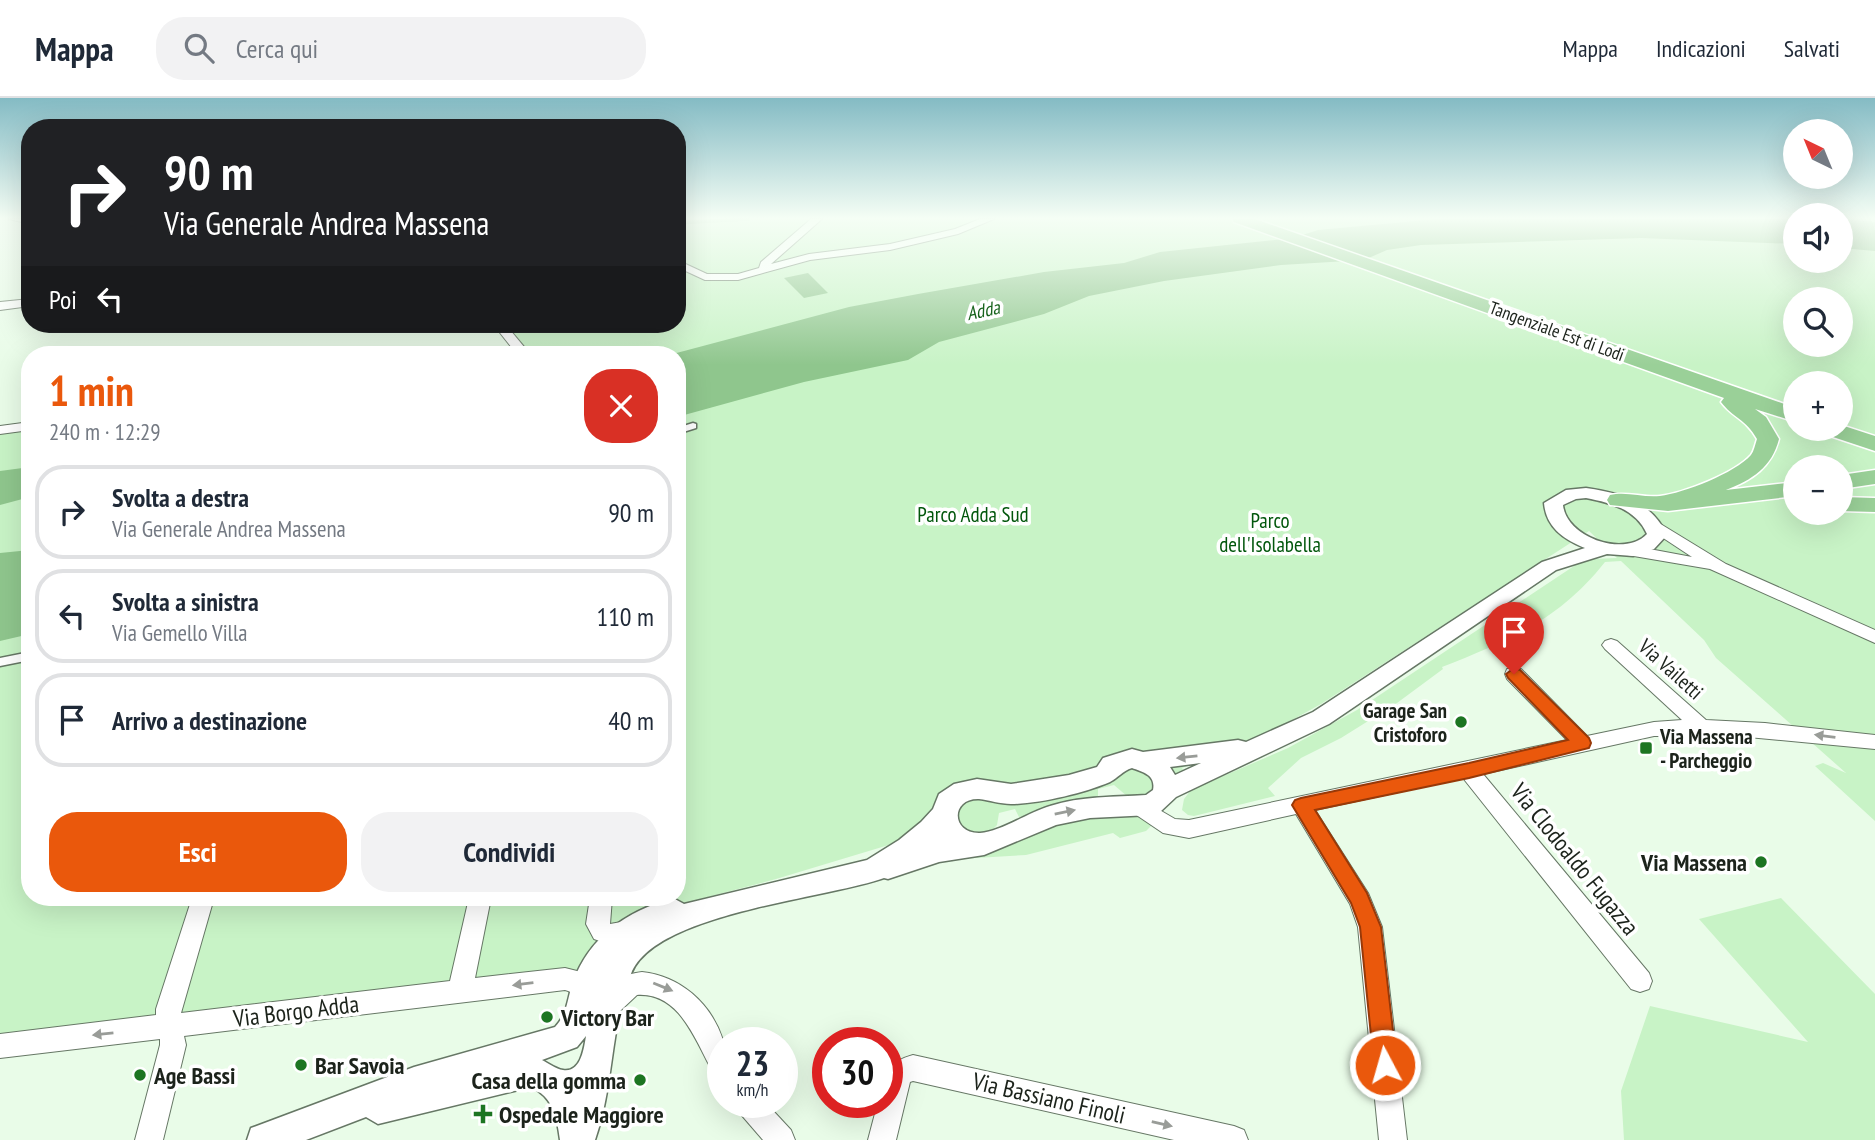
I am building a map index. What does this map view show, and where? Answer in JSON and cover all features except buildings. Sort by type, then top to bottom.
[{"type":"highway","name":"Tangenziale Est di Lodi","points":[[1378,268],[1783,411]]},
{"type":"highway","name":"Tangenziale Est di Lodi","points":[[1394,268],[1783,403]]},
{"type":"highway","points":[[1588,342],[1623,361],[1710,392],[1742,407],[1757,420],[1769,437],[1769,447],[1763,456],[1735,477],[1655,514]]},
{"type":"highway","points":[[1853,428],[1875,436]]},
{"type":"highway","points":[[1853,436],[1875,444]]},
{"type":"highway","points":[[1853,480],[1875,477]]},
{"type":"highway","points":[[1655,514],[1696,502],[1783,496]]},
{"type":"highway","points":[[1619,500],[1655,514],[1695,513],[1783,497]]},
{"type":"highway","points":[[1853,504],[1875,505]]},
{"type":"street","points":[[687,268],[711,278],[738,278],[775,268]]},
{"type":"street","points":[[0,306],[21,302]]},
{"type":"street","points":[[686,428],[693,426]]},
{"type":"street","points":[[0,429],[21,427]]},
{"type":"street","points":[[1619,500],[1586,493],[1560,497],[1553,503],[1551,511],[1555,520],[1565,530],[1590,544],[1720,568],[1875,637]]},
{"type":"street","points":[[1628,550],[1643,548],[1653,543],[1657,535],[1655,514]]},
{"type":"street","points":[[1655,514],[1720,568]]},
{"type":"street","points":[[1549,566],[1565,530]]},
{"type":"street","points":[[550,1082],[543,1065],[545,1056],[597,1000],[626,954],[672,920],[717,907],[904,865],[953,848],[991,842],[1052,815],[1090,808],[1151,805],[1165,792],[1278,740],[1364,692],[1549,566],[1605,548]]},
{"type":"street","name":"Via Vailetti","points":[[1611,645],[1700,726]]},
{"type":"street","points":[[0,662],[21,658]]},
{"type":"street","points":[[1514,674],[1582,743]]},
{"type":"street","points":[[1105,774],[1110,793],[1119,801],[1135,806],[1171,827],[1189,829],[1469,771],[1582,743],[1654,729],[1700,726],[1775,730],[1875,742]]},
{"type":"street","points":[[874,870],[908,848],[943,814],[948,801],[963,790],[1028,793],[1105,774],[1120,760],[1145,761],[1204,755],[1278,740]]},
{"type":"street","points":[[1145,761],[1156,766],[1163,775],[1163,807],[1177,823],[1189,829]]},
{"type":"street","name":"Via Clodoaldo Fugazza","points":[[1469,771],[1640,981]]},
{"type":"street","points":[[991,792],[1007,803],[1011,814],[1010,825],[1003,835]]},
{"type":"street","points":[[1301,805],[1360,900],[1370,927],[1393,1140]]},
{"type":"street","points":[[943,814],[944,823],[951,834],[962,841],[976,844]]},
{"type":"street","points":[[149,1140],[173,1045],[168,1009],[200,906]]},
{"type":"street","points":[[460,992],[478,906]]},
{"type":"street","points":[[600,906],[598,924],[602,932],[609,936],[627,931],[657,914],[717,907]]},
{"type":"street","points":[[578,1140],[592,1099],[598,1058],[597,1000],[601,958],[627,931]]},
{"type":"street","name":"Via Borgo Adda","points":[[0,1046],[565,979],[580,982],[597,1000]]},
{"type":"street","points":[[597,1000],[616,996],[631,984],[650,983],[668,988],[692,1010],[707,1037]]},
{"type":"street","points":[[263,1140],[414,1083],[562,1039],[584,1035],[596,1045],[598,1058],[586,1078],[569,1086],[550,1082]]},
{"type":"street","name":"Via Bassiano Finoli","points":[[882,1140],[898,1077],[905,1069],[913,1068],[1234,1140]]},
{"type":"street","points":[[318,1121],[523,1073],[537,1074],[550,1082],[568,1100],[578,1140]]},
{"type":"street","points":[[761,1118],[781,1140]]},
{"type":"green space","name":"Parco Adda Sud","points":[[686,268],[1783,268],[1783,273],[1853,273],[1853,268],[1875,268],[1875,821],[1815,766],[1823,763],[1846,773],[1716,658],[1704,640],[1621,561],[1605,562],[1570,599],[1532,626],[1442,667],[1443,669],[1397,703],[1341,738],[1301,758],[1268,788],[1275,796],[1194,816],[1182,810],[1184,799],[1191,790],[1288,748],[1357,710],[1577,564],[1592,559],[1617,558],[1589,531],[1321,704],[1267,734],[1182,768],[1186,775],[1158,782],[1149,797],[1128,797],[1114,785],[1098,789],[1098,798],[1019,817],[1015,809],[999,813],[997,825],[987,833],[971,833],[955,825],[776,879],[686,903],[686,346],[523,346],[511,333],[686,333]]},
{"type":"green space","name":"Parco Adda Sud","points":[[21,428],[21,906],[676,906],[578,972],[0,1039],[0,431]]},
{"type":"green space","points":[[1110,812],[1140,816],[1151,823],[1151,826],[1146,831],[1120,838],[1113,833],[1026,855],[942,860],[999,849],[1029,830]]},
{"type":"green space","points":[[1781,898],[1875,994],[1875,1140],[1624,1140],[1621,1091],[1650,1006],[1808,1042],[1699,919]]},
{"type":"water","name":"Adda","points":[[1083,268],[1262,268],[1164,281],[1089,296],[1044,314],[939,342],[908,360],[804,382],[686,415],[686,350],[849,307]]},
{"type":"water","points":[[808,273],[828,293],[804,298],[784,278]]},
{"type":"water","points":[[21,468],[21,499],[0,505],[0,471]]},
{"type":"water","points":[[21,551],[21,636],[0,641],[0,553]]},
{"type":"place","name":"Garage San Cristoforo","points":[[1461,722]]},
{"type":"place","name":"Via Massena - Parcheggio","points":[[1646,748]]},
{"type":"place","name":"Via Massena","points":[[1761,862]]},
{"type":"place","name":"Victory Bar","points":[[547,1017]]},
{"type":"place","name":"Bar Savoia","points":[[301,1065]]},
{"type":"place","name":"Age Bassi","points":[[140,1075]]},
{"type":"place","name":"Casa della gomma","points":[[640,1080]]},
{"type":"place","name":"Ospedale Maggiore","points":[[483,1114]]},
{"type":"route","points":[[1385,1065],[1374,940],[1370,927],[1360,900],[1301,805],[1469,771],[1582,743],[1514,674]]},
{"type":"park label","name":"Parco dell'Isolabella","points":[[1270,532]]}]
